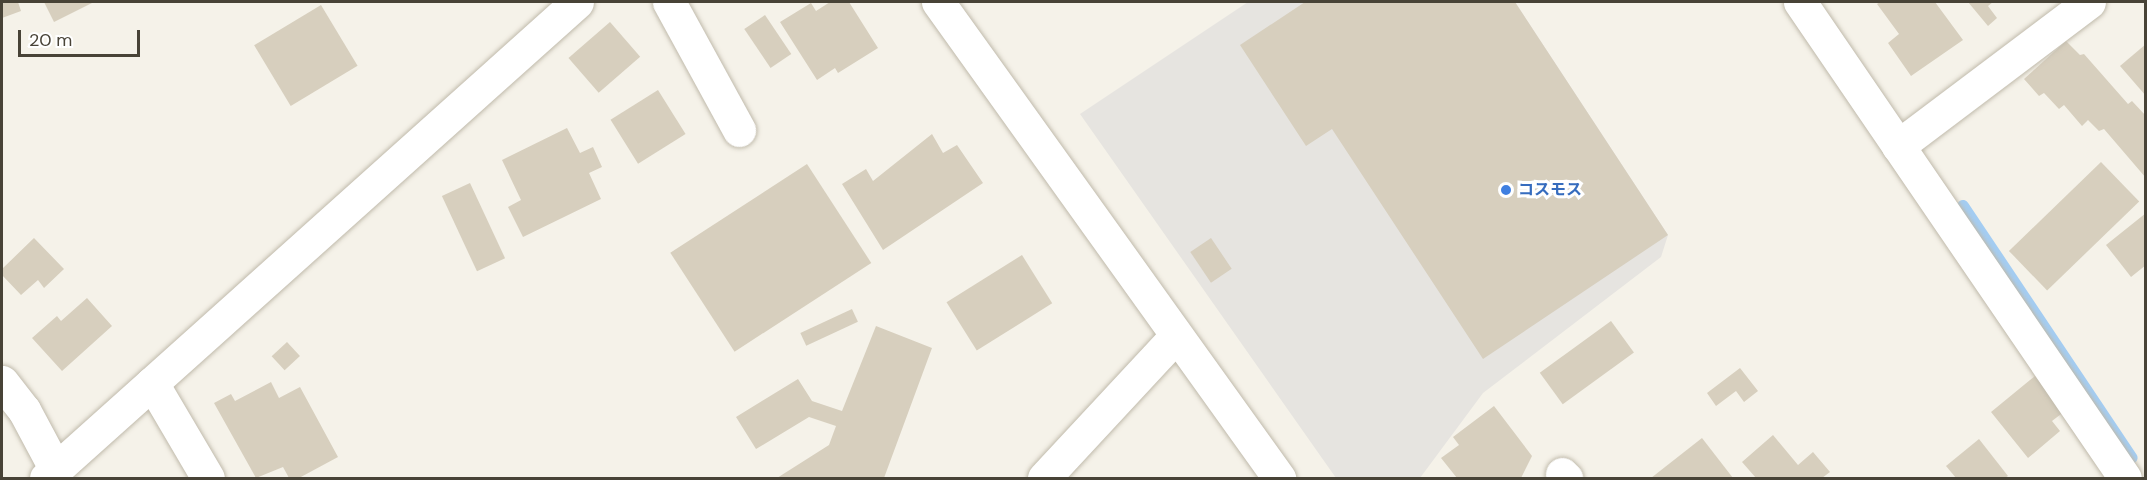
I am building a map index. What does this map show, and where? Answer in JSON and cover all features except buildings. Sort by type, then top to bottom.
[{"type":"street","points":[[2,382],[24,410],[51,474],[577,2]]},
{"type":"street","points":[[669,2],[739,130]]},
{"type":"street","points":[[938,2],[1280,478]]},
{"type":"street","points":[[1800,2],[2125,478]]},
{"type":"street","points":[[1898,146],[2089,2]]},
{"type":"street","points":[[1044,478],[1176,336]]},
{"type":"street","points":[[152,383],[208,478]]},
{"type":"shaded area","points":[[1248,2],[1515,2],[1668,235],[1661,257],[1483,393],[1420,478],[1336,478],[1080,114]]},
{"type":"waterway","points":[[1963,206],[2132,458]]},
{"type":"place","name":"コスモス","points":[[1506,190]]}]
